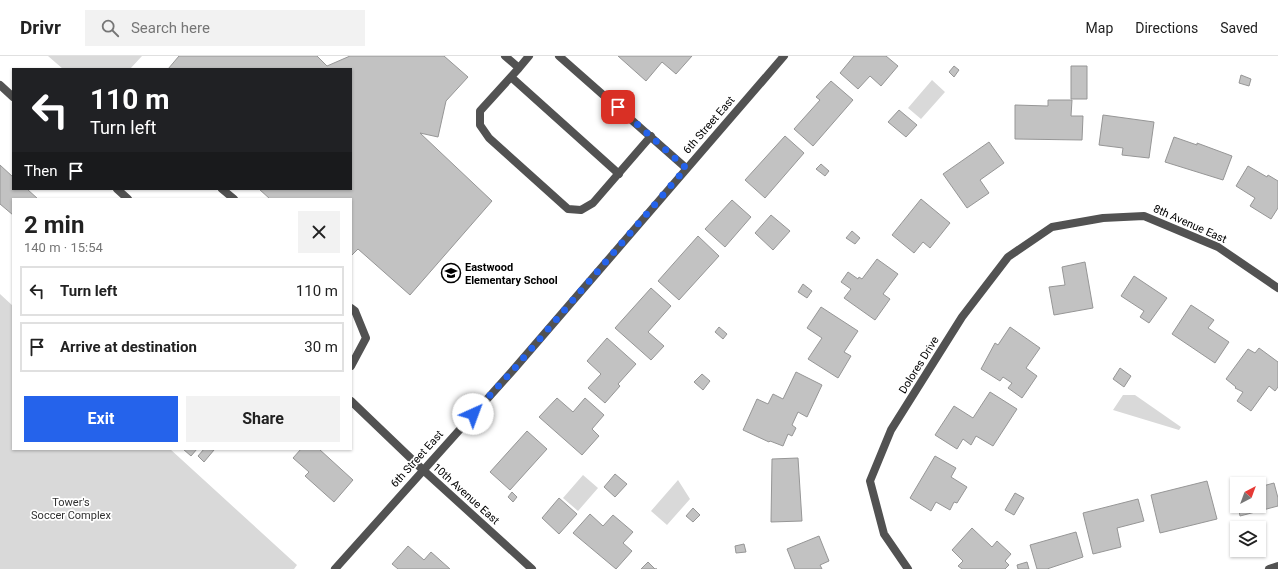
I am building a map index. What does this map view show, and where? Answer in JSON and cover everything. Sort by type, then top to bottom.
[{"type":"street","points":[[505,56],[519,68]]},
{"type":"street","points":[[529,56],[480,111],[480,125],[489,138],[568,209],[581,210],[593,203],[651,136]]},
{"type":"street","points":[[559,56],[686,168]]},
{"type":"street","name":"6th Street East","points":[[335,569],[422,469],[514,369],[784,56]]},
{"type":"street","points":[[511,77],[619,174]]},
{"type":"street","points":[[0,85],[12,96]]},
{"type":"street","points":[[223,190],[233,198]]},
{"type":"street","name":"8th Avenue East","points":[[1082,222],[1103,218],[1144,216],[1218,247],[1278,288]]},
{"type":"street","name":"Dolores Drive","points":[[908,569],[884,534],[870,481],[891,430],[962,317],[1008,257],[1052,228],[1082,222]]},
{"type":"street","points":[[352,309],[366,338],[352,364]]},
{"type":"street","name":"10th Avenue East","points":[[352,402],[422,469],[532,569]]},
{"type":"street","points":[[1269,569],[1278,566]]},
{"type":"green space","points":[[48,56],[142,56],[131,68],[62,68]]},
{"type":"green space","points":[[932,80],[945,92],[921,119],[908,108]]},
{"type":"green space","name":"Tower's Soccer Complex","points":[[0,294],[12,305],[12,450],[171,450],[297,565],[294,569],[0,569]]},
{"type":"green space","points":[[1123,395],[1135,395],[1181,427],[1179,430],[1113,410]]},
{"type":"green space","points":[[583,475],[598,488],[578,511],[563,498]]},
{"type":"green space","points":[[678,480],[690,499],[667,525],[651,511]]},
{"type":"building","points":[[179,56],[317,56],[327,66],[350,56],[444,56],[468,77],[446,101],[438,137],[420,133],[492,201],[410,295],[358,249],[352,255],[352,198],[269,198],[260,190],[352,190],[352,68],[169,68]]},
{"type":"building","points":[[618,56],[692,56],[676,74],[662,62],[646,81]]},
{"type":"building","points":[[854,56],[886,56],[898,66],[881,86],[870,76],[858,89],[840,73]]},
{"type":"building","points":[[954,66],[959,70],[954,77],[949,72]]},
{"type":"building","points":[[1071,66],[1087,66],[1087,99],[1071,99]]},
{"type":"building","points":[[1241,75],[1251,79],[1249,86],[1239,83]]},
{"type":"building","points":[[831,81],[853,100],[813,146],[794,129],[820,100],[816,97]]},
{"type":"building","points":[[1048,100],[1072,100],[1071,116],[1083,116],[1082,140],[1015,139],[1015,105],[1048,106]]},
{"type":"building","points":[[899,110],[917,125],[906,137],[888,122]]},
{"type":"building","points":[[1103,115],[1154,122],[1149,158],[1122,155],[1123,148],[1099,145]]},
{"type":"building","points":[[785,136],[804,153],[765,198],[745,180]]},
{"type":"building","points":[[1174,137],[1197,145],[1197,143],[1232,156],[1223,180],[1165,162]]},
{"type":"building","points":[[989,142],[1004,163],[980,180],[989,193],[967,208],[943,174]]},
{"type":"building","points":[[821,164],[829,171],[825,176],[816,169]]},
{"type":"building","points":[[0,165],[12,176],[12,190],[28,190],[37,198],[12,198],[12,214],[0,204]]},
{"type":"building","points":[[1248,166],[1267,177],[1268,175],[1278,181],[1278,208],[1271,219],[1250,206],[1255,198],[1236,186]]},
{"type":"building","points":[[921,199],[950,223],[930,248],[923,242],[914,253],[892,235]]},
{"type":"building","points":[[732,200],[751,217],[725,247],[705,229]]},
{"type":"building","points":[[771,215],[790,231],[773,250],[755,233]]},
{"type":"building","points":[[852,231],[860,238],[855,244],[846,238]]},
{"type":"building","points":[[698,236],[719,256],[679,300],[658,281]]},
{"type":"building","points":[[877,259],[898,274],[883,294],[890,299],[875,320],[844,298],[851,289],[841,282],[848,272],[858,279],[859,277],[862,279]]},
{"type":"building","points":[[1085,262],[1093,308],[1054,315],[1049,287],[1065,285],[1062,267]]},
{"type":"building","points":[[1134,276],[1167,298],[1149,323],[1140,317],[1144,311],[1121,296]]},
{"type":"building","points":[[803,284],[812,291],[807,298],[798,292]]},
{"type":"building","points":[[651,288],[671,306],[648,332],[664,346],[651,360],[615,328]]},
{"type":"building","points":[[1191,305],[1214,320],[1208,328],[1229,342],[1215,363],[1172,334]]},
{"type":"building","points":[[821,307],[858,331],[844,352],[851,356],[838,378],[808,359],[822,338],[807,328]]},
{"type":"building","points":[[719,327],[727,334],[723,339],[715,332]]},
{"type":"building","points":[[1010,327],[1040,348],[1026,368],[1037,376],[1022,398],[1008,388],[1012,383],[1003,377],[1000,381],[981,369],[995,343],[998,345]]},
{"type":"building","points":[[607,338],[636,364],[618,384],[620,386],[605,403],[588,388],[601,374],[587,361]]},
{"type":"building","points":[[1259,348],[1278,362],[1278,387],[1275,391],[1269,386],[1251,411],[1237,401],[1243,392],[1235,388],[1236,387],[1226,379],[1248,349],[1255,353]]},
{"type":"building","points":[[1120,368],[1131,376],[1124,387],[1113,379]]},
{"type":"building","points":[[796,372],[822,385],[807,417],[798,412],[792,425],[796,428],[792,436],[788,434],[783,446],[770,441],[769,442],[743,430],[757,399],[768,404],[773,394],[783,399]]},
{"type":"building","points":[[702,374],[710,381],[703,390],[694,382]]},
{"type":"building","points":[[990,392],[1017,409],[993,446],[976,436],[971,445],[963,439],[957,449],[935,435],[954,406],[973,418]]},
{"type":"building","points":[[557,398],[573,412],[585,398],[604,415],[592,429],[599,436],[582,455],[539,417]]},
{"type":"building","points":[[527,431],[547,449],[510,490],[490,472]]},
{"type":"building","points":[[184,450],[196,450],[191,456]]},
{"type":"building","points":[[203,450],[214,450],[204,462],[198,456]]},
{"type":"building","points":[[300,450],[320,450],[353,480],[334,502],[305,476],[309,472],[293,458]]},
{"type":"building","points":[[935,456],[956,468],[951,477],[967,487],[957,503],[954,502],[950,510],[936,502],[931,511],[910,498]]},
{"type":"building","points":[[798,458],[802,521],[771,522],[772,459]]},
{"type":"building","points":[[615,474],[627,484],[615,497],[604,487]]},
{"type":"building","points":[[1207,481],[1217,519],[1160,533],[1151,495]]},
{"type":"building","points":[[1274,483],[1278,498],[1278,506],[1266,509],[1266,485]]},
{"type":"building","points":[[512,492],[517,497],[513,502],[508,497]]},
{"type":"building","points":[[1015,493],[1024,498],[1014,515],[1005,510]]},
{"type":"building","points":[[559,498],[577,514],[559,534],[542,518]]},
{"type":"building","points":[[1138,499],[1144,521],[1117,528],[1121,547],[1093,554],[1083,513]]},
{"type":"building","points":[[693,508],[700,515],[693,522],[686,516]]},
{"type":"building","points":[[1239,513],[1251,513],[1240,516]]},
{"type":"building","points":[[590,514],[603,526],[613,515],[633,532],[623,543],[632,551],[616,569],[573,533]]},
{"type":"building","points":[[972,528],[992,547],[997,541],[1011,554],[1005,561],[1009,565],[1005,569],[962,569],[958,566],[963,561],[952,550]]},
{"type":"building","points":[[1076,532],[1083,557],[1047,569],[1037,569],[1030,545]]},
{"type":"building","points":[[819,536],[829,561],[820,565],[822,569],[795,569],[787,549]]},
{"type":"building","points":[[744,544],[746,552],[736,553],[735,546]]},
{"type":"building","points":[[408,546],[424,560],[431,552],[450,569],[398,569],[392,564]]},
{"type":"building","points":[[648,562],[655,569],[641,569]]},
{"type":"building","points":[[1027,562],[1029,569],[1018,569],[1017,565]]},
{"type":"place","name":"Eastwood Elementary School","points":[[451,273]]},
{"type":"route","points":[[473,414],[514,369],[686,168],[618,107]]}]
